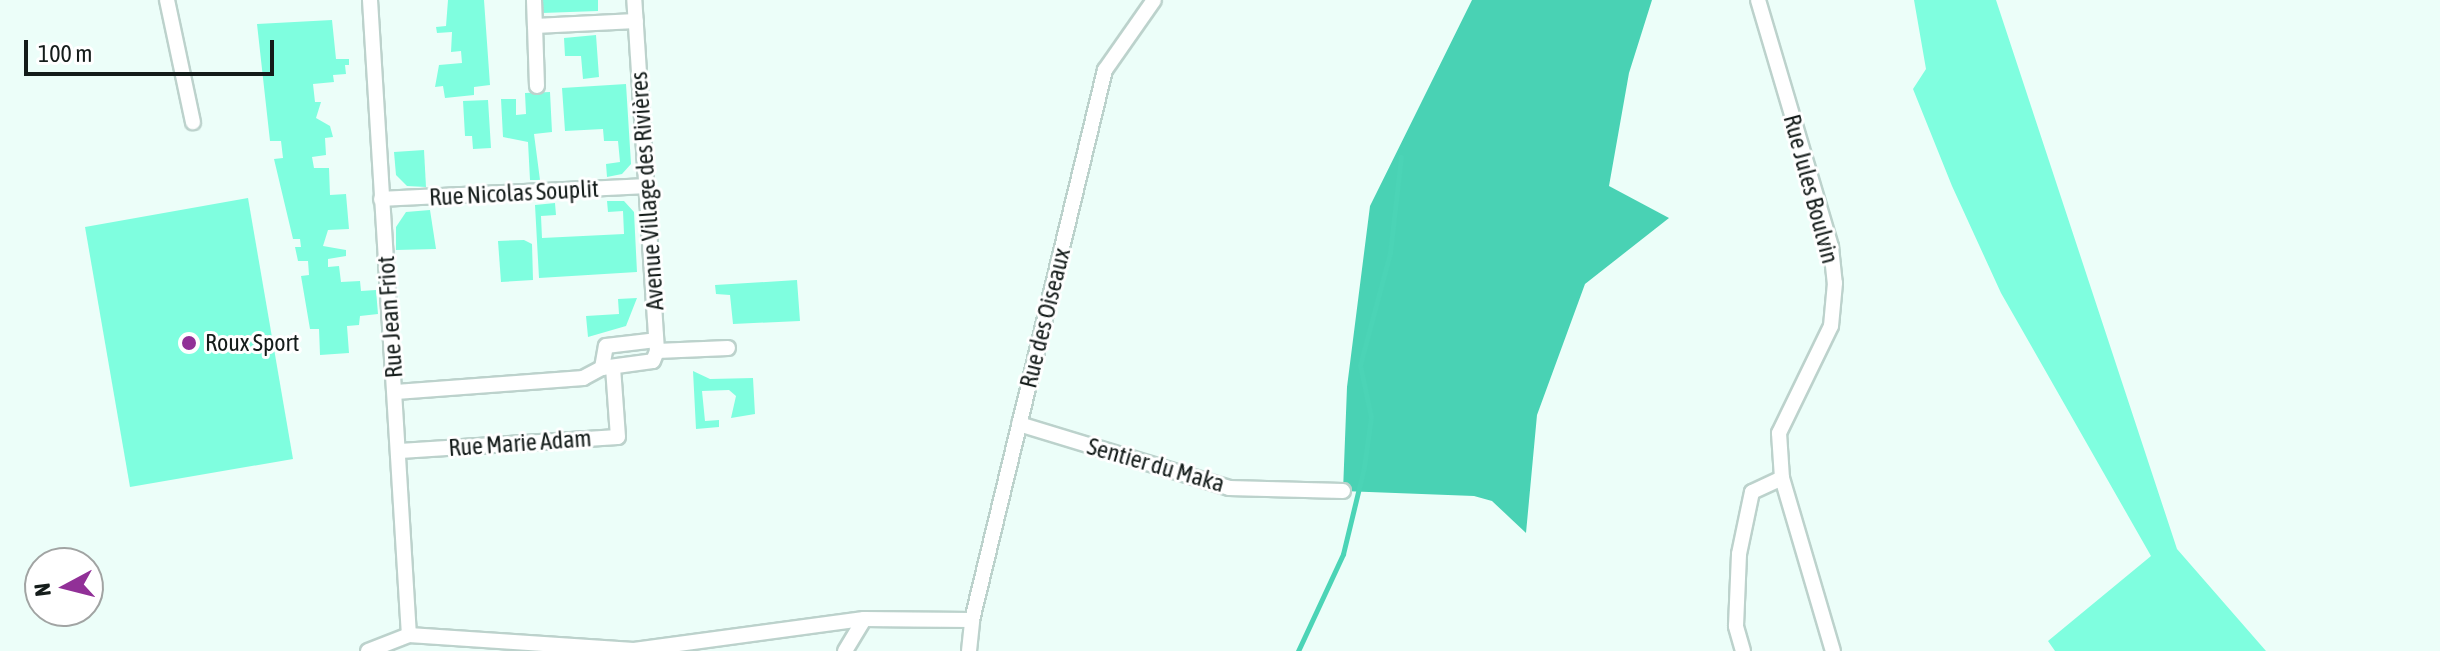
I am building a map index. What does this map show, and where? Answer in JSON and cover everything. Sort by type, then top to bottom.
[{"type":"street","points":[[167,0],[193,122]]},
{"type":"street","name":"Rue Jean Friot","points":[[370,0],[409,635]]},
{"type":"street","points":[[534,0],[537,86]]},
{"type":"street","name":"Avenue Village des Rivières","points":[[634,0],[655,351]]},
{"type":"street","name":"Rue des Oiseaux","points":[[969,651],[972,620],[1105,70],[1154,0]]},
{"type":"street","name":"Rue Jules Boulvin","points":[[1758,0],[1831,247],[1835,283],[1831,326],[1779,433],[1782,478],[1833,651]]},
{"type":"street","points":[[535,26],[636,21]]},
{"type":"street","name":"Rue Nicolas Souplit","points":[[381,199],[646,186]]},
{"type":"street","points":[[608,368],[606,346],[655,351],[728,348]]},
{"type":"street","points":[[396,392],[583,378],[655,351]]},
{"type":"street","name":"Rue Marie Adam","points":[[400,451],[618,437],[608,368]]},
{"type":"street","name":"Sentier du Maka","points":[[1019,424],[1229,488],[1343,491]]},
{"type":"street","points":[[1743,651],[1736,626],[1739,554],[1752,492],[1782,478]]},
{"type":"street","points":[[845,651],[864,619]]},
{"type":"street","points":[[368,651],[409,635],[634,650],[864,619],[972,620]]},
{"type":"green space","points":[[448,0],[484,0],[490,85],[474,87],[474,95],[445,98],[443,86],[435,87],[439,65],[462,63],[461,51],[451,52],[452,32],[437,33],[436,27],[446,26]]},
{"type":"green space","points":[[541,0],[598,0],[598,11],[542,13]]},
{"type":"green space","points":[[1472,0],[1652,0],[1629,73],[1609,186],[1669,218],[1585,284],[1537,415],[1526,533],[1492,501],[1474,496],[1343,491],[1347,387],[1370,206]]},
{"type":"green space","points":[[1914,0],[1996,0],[2177,549],[2266,651],[2055,651],[2048,641],[2151,556],[2001,293],[1952,186],[1913,89],[1926,69]]},
{"type":"green space","points":[[332,20],[336,59],[349,59],[349,65],[345,65],[346,74],[333,75],[334,82],[313,84],[315,102],[321,102],[316,118],[330,126],[333,137],[325,138],[326,155],[312,157],[314,168],[329,168],[330,195],[346,194],[349,229],[328,230],[323,246],[346,250],[346,256],[328,259],[328,267],[339,266],[341,282],[360,281],[361,291],[376,290],[378,314],[360,316],[359,325],[347,326],[349,353],[320,355],[319,329],[310,329],[301,276],[309,275],[308,261],[298,261],[295,247],[301,247],[300,239],[293,239],[274,159],[283,158],[281,141],[270,141],[257,24]]},
{"type":"green space","points":[[596,35],[599,77],[583,79],[581,56],[565,56],[564,38]]},
{"type":"green space","points":[[626,84],[631,164],[622,174],[607,177],[606,164],[620,162],[618,141],[604,141],[603,129],[565,131],[562,88]]},
{"type":"green space","points":[[550,92],[552,132],[534,134],[540,180],[530,180],[528,142],[503,137],[501,99],[516,99],[516,115],[526,114],[525,93]]},
{"type":"green space","points":[[488,100],[491,148],[473,149],[472,136],[465,136],[463,101]]},
{"type":"green space","points":[[424,150],[426,187],[407,186],[396,175],[394,152]]},
{"type":"green space","name":"Roux Sport","points":[[248,198],[293,459],[130,487],[85,227]]},
{"type":"green space","points":[[607,201],[624,201],[634,212],[637,272],[539,278],[535,205],[555,203],[556,215],[541,216],[542,238],[624,234],[623,211],[608,212]]},
{"type":"green space","points":[[430,210],[436,249],[396,250],[396,227],[406,212]]},
{"type":"green space","points":[[524,240],[532,244],[533,280],[501,282],[498,241]]},
{"type":"green space","points":[[797,280],[800,321],[733,324],[730,295],[716,294],[715,285]]},
{"type":"green space","points":[[637,298],[626,326],[588,337],[586,316],[619,314],[618,299]]},
{"type":"green space","points":[[693,371],[710,379],[753,378],[755,414],[731,418],[736,396],[729,390],[702,391],[705,421],[719,420],[719,427],[696,429]]},
{"type":"waterway","points":[[1298,651],[1343,554],[1364,467],[1371,417],[1360,365],[1390,253],[1401,157]]},
{"type":"place","name":"Roux Sport","points":[[189,343]]}]
